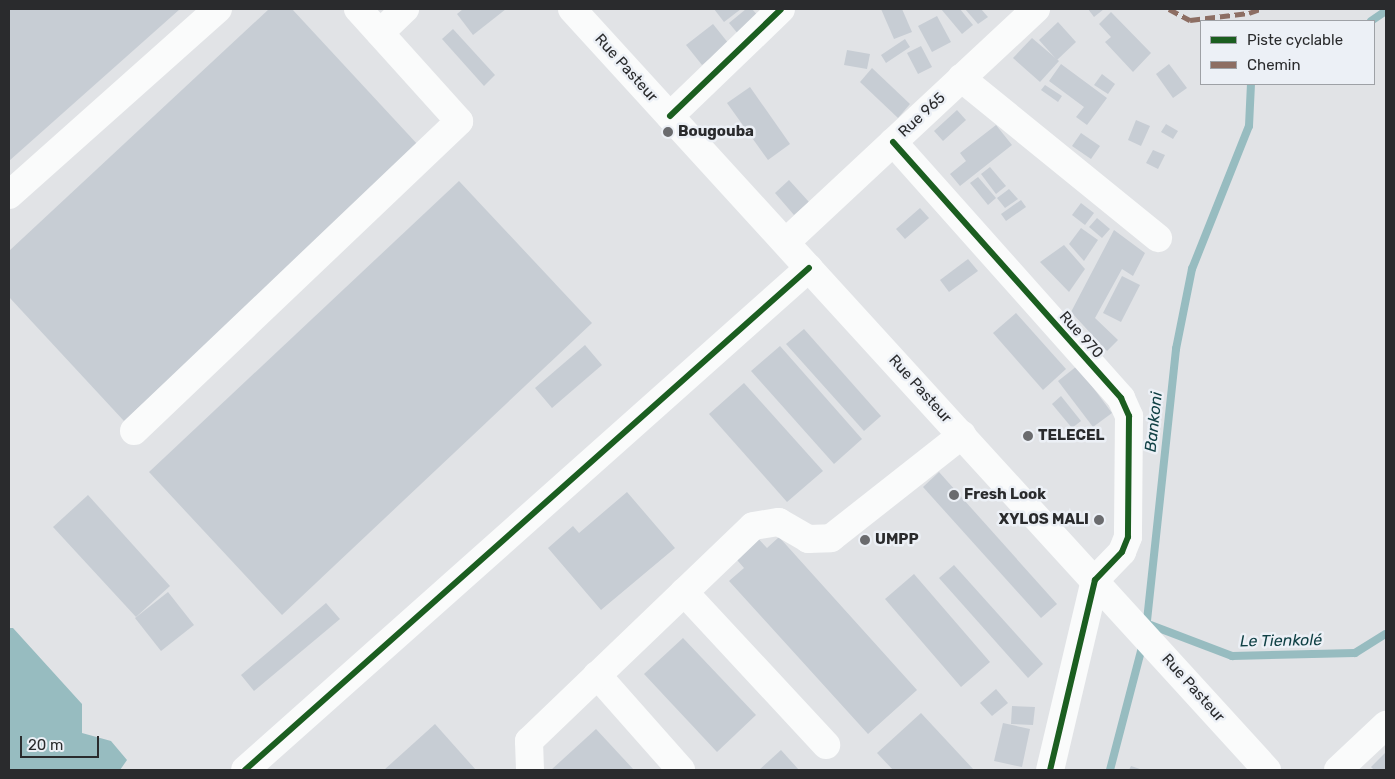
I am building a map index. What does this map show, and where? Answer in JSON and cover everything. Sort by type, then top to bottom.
[{"type":"street","points":[[9,195],[218,9]]},
{"type":"street","points":[[134,431],[460,121],[358,9]]},
{"type":"street","points":[[380,32],[405,9]]},
{"type":"street","name":"Rue Pasteur","points":[[572,9],[1122,609],[1267,770]]},
{"type":"street","points":[[670,116],[782,9]]},
{"type":"street","name":"Rue 965","points":[[786,242],[1036,9]]},
{"type":"street","points":[[962,78],[1158,238]]},
{"type":"street","name":"Rue 970","points":[[893,142],[1121,398],[1129,416],[1128,537],[1122,552],[1095,580]]},
{"type":"street","points":[[245,770],[809,268]]},
{"type":"street","points":[[530,770],[529,741],[752,526],[779,522],[808,539],[831,538],[962,435]]},
{"type":"street","points":[[1050,770],[1095,580]]},
{"type":"street","points":[[684,592],[826,745]]},
{"type":"street","points":[[597,676],[681,770]]},
{"type":"street","points":[[1338,770],[1386,725]]},
{"type":"water","points":[[9,628],[13,628],[82,704],[82,733],[111,741],[127,760],[120,770],[9,770]]},
{"type":"building","points":[[9,9],[180,9],[9,161]]},
{"type":"building","points":[[269,9],[292,9],[419,146],[124,421],[9,297],[9,251]]},
{"type":"building","points":[[463,9],[506,9],[473,35],[457,14]]},
{"type":"building","points":[[714,9],[741,9],[724,22]]},
{"type":"building","points":[[746,9],[752,9],[760,18],[739,35],[729,23]]},
{"type":"building","points":[[881,9],[902,9],[912,32],[894,39]]},
{"type":"building","points":[[941,9],[960,9],[973,25],[962,34]]},
{"type":"building","points":[[965,9],[981,9],[988,17],[978,24]]},
{"type":"building","points":[[1088,9],[1104,9],[1094,17]]},
{"type":"building","points":[[1111,12],[1151,53],[1133,72],[1105,42],[1111,37],[1099,24]]},
{"type":"building","points":[[937,16],[951,42],[932,52],[918,26]]},
{"type":"building","points":[[1058,22],[1076,42],[1057,60],[1039,40]]},
{"type":"building","points":[[713,24],[729,44],[702,65],[686,45]]},
{"type":"building","points":[[453,29],[495,75],[484,86],[442,39]]},
{"type":"building","points":[[1032,38],[1059,61],[1040,82],[1013,58]]},
{"type":"building","points":[[905,39],[910,47],[886,63],[881,55]]},
{"type":"building","points":[[921,46],[932,67],[918,74],[907,53]]},
{"type":"building","points":[[847,50],[870,54],[867,69],[844,65]]},
{"type":"building","points":[[1061,64],[1107,98],[1087,125],[1076,117],[1084,107],[1049,81]]},
{"type":"building","points":[[1169,64],[1187,88],[1173,98],[1156,74]]},
{"type":"building","points":[[872,68],[910,104],[898,118],[860,82]]},
{"type":"building","points":[[1102,74],[1115,84],[1108,94],[1094,85]]},
{"type":"building","points":[[1045,85],[1062,96],[1058,102],[1041,90]]},
{"type":"building","points":[[750,87],[790,144],[768,160],[727,103]]},
{"type":"building","points":[[957,110],[966,120],[943,141],[934,131]]},
{"type":"building","points":[[1136,120],[1150,126],[1141,146],[1128,140]]},
{"type":"building","points":[[1166,124],[1178,131],[1173,139],[1161,132]]},
{"type":"building","points":[[996,125],[1012,145],[960,186],[950,174],[966,161],[960,153]]},
{"type":"building","points":[[1081,133],[1100,146],[1091,159],[1072,146]]},
{"type":"building","points":[[1153,150],[1165,155],[1158,169],[1146,163]]},
{"type":"building","points":[[990,167],[1006,186],[996,194],[981,174]]},
{"type":"building","points":[[978,177],[996,198],[988,205],[970,183]]},
{"type":"building","points":[[789,180],[809,202],[794,215],[775,193]]},
{"type":"building","points":[[459,181],[592,323],[282,615],[149,472]]},
{"type":"building","points":[[1009,189],[1018,199],[1005,208],[997,198]]},
{"type":"building","points":[[1021,200],[1026,207],[1006,221],[1001,214]]},
{"type":"building","points":[[1081,203],[1094,213],[1085,225],[1072,215]]},
{"type":"building","points":[[920,208],[929,218],[905,239],[896,229]]},
{"type":"building","points":[[1097,218],[1110,229],[1102,238],[1089,227]]},
{"type":"building","points":[[1081,228],[1098,240],[1084,261],[1069,244]]},
{"type":"building","points":[[1114,230],[1145,253],[1133,276],[1122,269],[1095,318],[1118,340],[1107,351],[1071,312]]},
{"type":"building","points":[[1064,245],[1085,269],[1069,292],[1040,262]]},
{"type":"building","points":[[968,259],[978,271],[949,292],[940,280]]},
{"type":"building","points":[[1122,276],[1140,285],[1121,322],[1103,313]]},
{"type":"building","points":[[1016,313],[1066,369],[1043,390],[993,333]]},
{"type":"building","points":[[804,329],[881,416],[864,431],[786,344]]},
{"type":"building","points":[[585,345],[602,365],[552,408],[535,388]]},
{"type":"building","points":[[780,346],[862,439],[834,464],[751,371]]},
{"type":"building","points":[[1077,366],[1112,413],[1093,427],[1058,381]]},
{"type":"building","points":[[744,383],[823,471],[787,502],[709,414]]},
{"type":"building","points":[[1061,396],[1081,421],[1072,428],[1052,404]]},
{"type":"building","points":[[939,472],[1057,604],[1041,618],[923,487]]},
{"type":"building","points":[[627,492],[675,548],[601,610],[548,548],[573,526],[579,533]]},
{"type":"building","points":[[88,495],[170,586],[136,617],[53,527]]},
{"type":"building","points":[[753,533],[767,548],[779,537],[917,690],[868,734],[729,581],[744,568],[731,553]]},
{"type":"building","points":[[954,565],[1043,664],[1028,678],[939,578]]},
{"type":"building","points":[[914,574],[990,662],[961,687],[885,599]]},
{"type":"building","points":[[168,592],[194,625],[161,651],[135,618]]},
{"type":"building","points":[[326,603],[340,619],[254,691],[241,675]]},
{"type":"building","points":[[683,638],[756,715],[717,752],[644,674]]},
{"type":"building","points":[[996,689],[1008,703],[992,716],[980,703]]},
{"type":"building","points":[[1012,706],[1035,707],[1033,725],[1011,724]]},
{"type":"building","points":[[921,713],[974,770],[893,770],[877,753]]},
{"type":"building","points":[[1003,723],[1030,729],[1022,767],[994,761]]},
{"type":"building","points":[[435,724],[476,770],[384,770]]},
{"type":"building","points":[[596,729],[634,770],[551,770]]},
{"type":"building","points":[[781,750],[799,770],[759,770]]},
{"type":"building","points":[[1386,752],[1386,770],[1374,770],[1371,767]]},
{"type":"building","points":[[1131,766],[1143,770],[1129,770]]},
{"type":"waterway","name":"Bankoni","points":[[1372,20],[1386,11]]},
{"type":"waterway","name":"Bankoni","points":[[1146,630],[1176,349],[1192,269],[1249,126],[1251,85]]},
{"type":"waterway","name":"Le Tienkolé","points":[[1148,624],[1232,656],[1355,653],[1386,634]]},
{"type":"waterway","name":"Bankoni","points":[[1110,770],[1143,643]]},
{"type":"marked path","points":[[1169,9],[1190,20],[1249,13],[1260,9]]},
{"type":"cycle path","points":[[670,116],[781,9]]},
{"type":"cycle path","points":[[893,142],[1121,398],[1129,416],[1128,537],[1122,552],[1095,580],[1050,770]]},
{"type":"cycle path","points":[[245,770],[809,268]]},
{"type":"place","name":"Bougouba","points":[[668,132]]},
{"type":"place","name":"TELECEL","points":[[1028,436]]},
{"type":"place","name":"Fresh Look","points":[[954,495]]},
{"type":"place","name":"XYLOS MALI","points":[[1099,520]]},
{"type":"place","name":"UMPP","points":[[865,540]]}]
